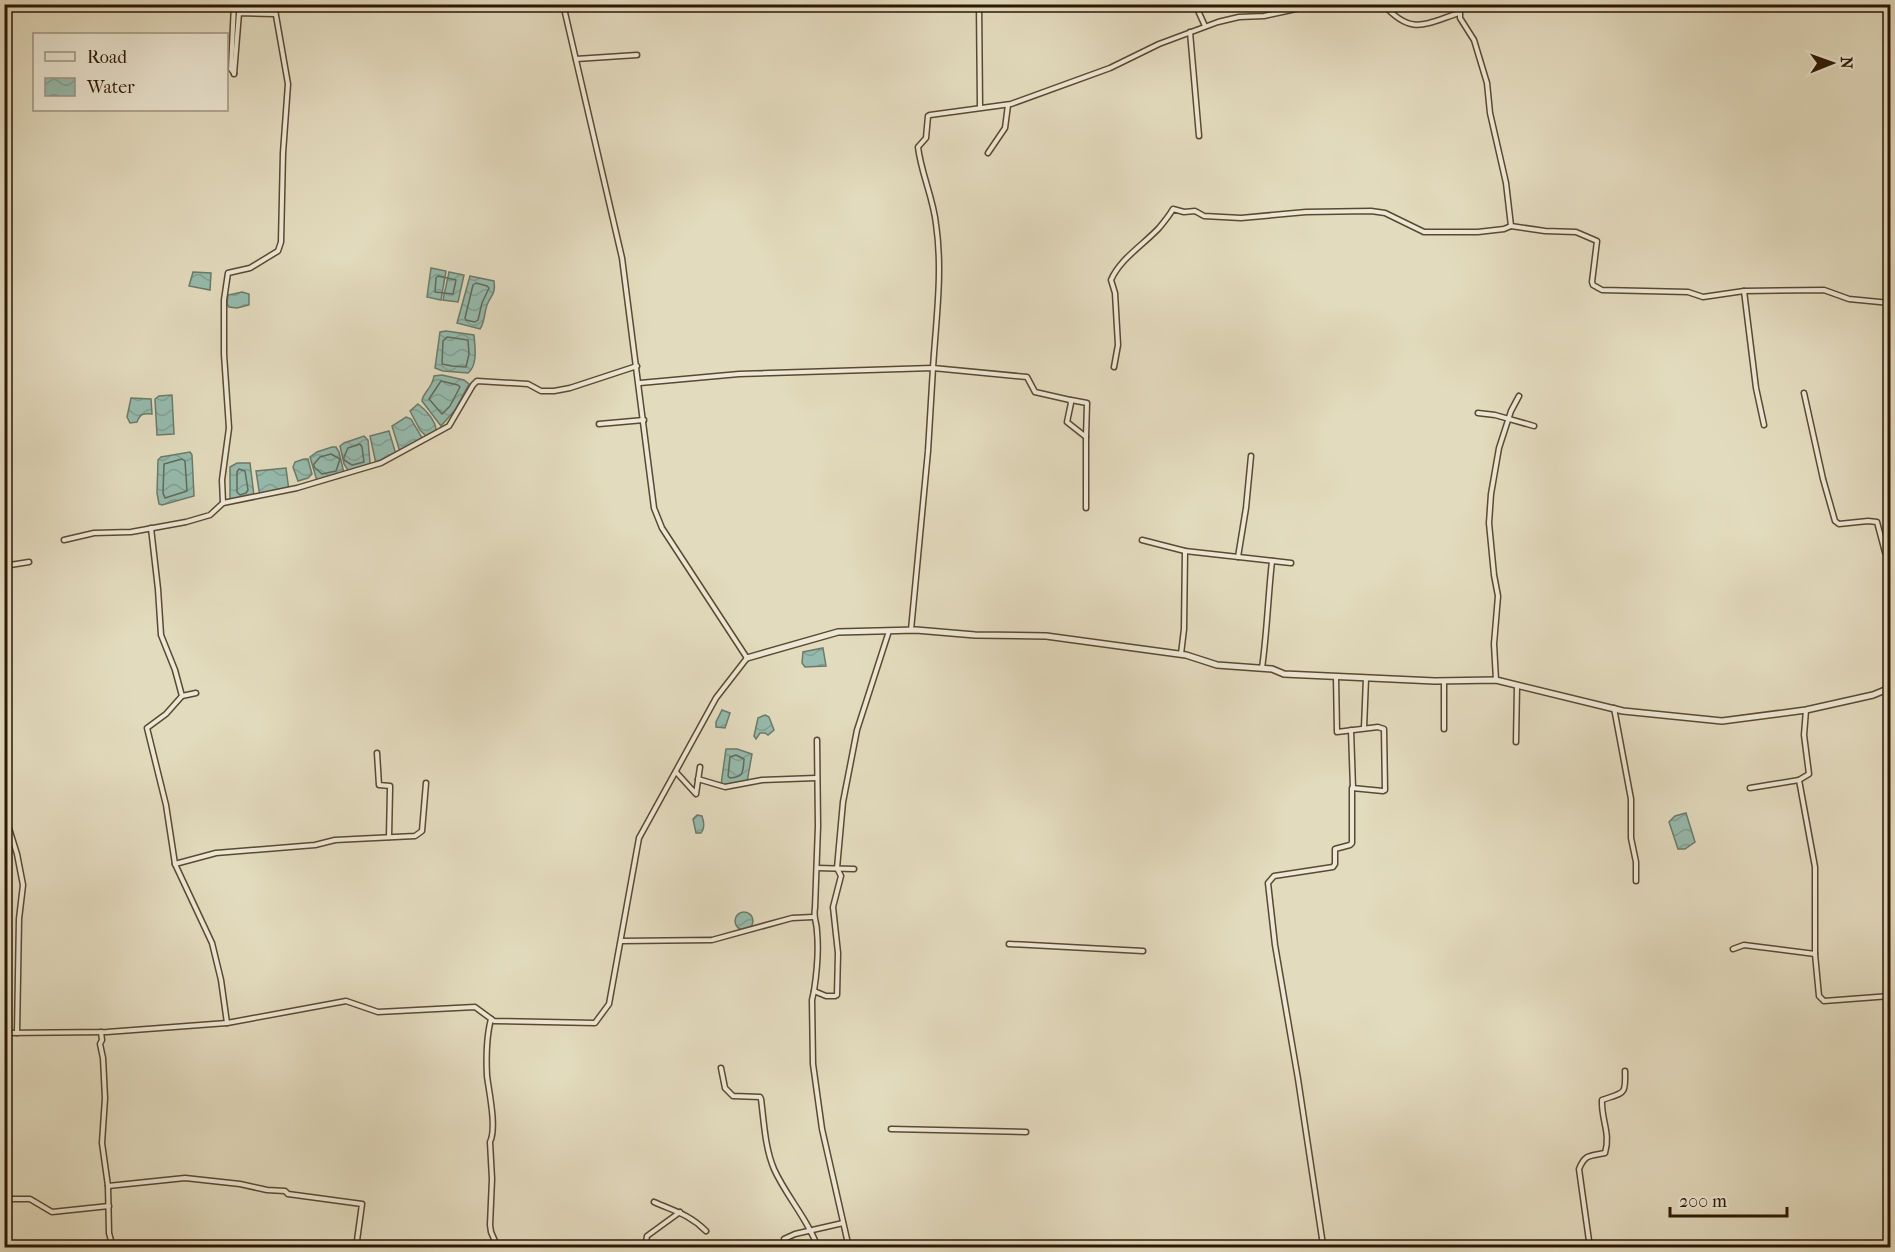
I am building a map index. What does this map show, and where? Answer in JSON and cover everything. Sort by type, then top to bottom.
[{"type":"street","points":[[234,4],[231,69],[234,74],[239,13],[275,14]]},
{"type":"street","points":[[224,503],[222,480],[229,428],[224,354],[226,277],[228,273],[250,268],[278,251],[281,242],[283,153],[288,84],[274,4]]},
{"type":"street","points":[[562,4],[622,258],[640,383],[654,508],[662,528],[747,658]]},
{"type":"street","points":[[979,4],[980,108]]},
{"type":"street","points":[[1195,4],[1205,26]]},
{"type":"street","points":[[911,630],[927,462],[939,245],[933,201],[918,147],[926,138],[929,115],[1008,105],[1110,68],[1159,44],[1205,26],[1239,17],[1264,16],[1318,4]]},
{"type":"street","points":[[1383,4],[1399,20],[1411,25],[1422,25],[1460,13]]},
{"type":"street","points":[[1463,4],[1460,18],[1474,40],[1484,68],[1490,113],[1506,183],[1511,226]]},
{"type":"street","points":[[1190,32],[1199,136]]},
{"type":"street","points":[[576,59],[637,55]]},
{"type":"street","points":[[988,153],[1005,128],[1008,105]]},
{"type":"street","points":[[1114,367],[1118,345],[1115,292],[1111,280],[1114,273],[1160,227],[1173,209],[1195,212],[1204,216],[1240,218],[1306,212],[1371,211],[1384,213],[1424,232],[1478,232],[1511,226],[1545,231],[1576,232],[1597,241],[1592,282],[1602,290],[1688,292],[1701,297],[1744,291],[1824,290],[1849,299],[1890,303]]},
{"type":"street","points":[[1744,291],[1756,388],[1764,425]]},
{"type":"street","points":[[64,540],[94,533],[131,532],[186,522],[210,515],[224,503],[297,488],[381,463],[449,426],[477,381],[528,384],[541,392],[554,391],[637,366]]},
{"type":"street","points":[[640,383],[739,374],[933,368],[1027,377],[1039,393],[1087,404],[1086,508]]},
{"type":"street","points":[[1804,393],[1835,521],[1839,524],[1877,522],[1885,552],[1890,561]]},
{"type":"street","points":[[1496,680],[1494,644],[1498,596],[1489,523],[1491,494],[1499,448],[1508,419],[1519,396]]},
{"type":"street","points":[[1070,400],[1067,422],[1086,437]]},
{"type":"street","points":[[1478,413],[1495,415],[1534,426]]},
{"type":"street","points":[[599,424],[644,420]]},
{"type":"street","points":[[1238,557],[1251,456]]},
{"type":"street","points":[[151,528],[161,634],[182,696]]},
{"type":"street","points":[[1142,540],[1185,551],[1291,563]]},
{"type":"street","points":[[1181,655],[1184,628],[1185,551]]},
{"type":"street","points":[[1262,668],[1267,637],[1266,609],[1272,561]]},
{"type":"street","points":[[4,566],[29,562]]},
{"type":"street","points":[[4,1033],[101,1032],[227,1023],[346,1001],[378,1012],[475,1007],[494,1021],[595,1023],[609,1004],[639,838],[716,698],[747,658],[838,632],[911,630],[975,635],[1046,636],[1181,655],[1218,665],[1272,669],[1284,674],[1444,681],[1496,680],[1623,711],[1722,721],[1806,710],[1873,696],[1890,688]]},
{"type":"street","points":[[814,991],[826,996],[837,995],[838,954],[832,907],[841,876],[837,868],[843,802],[857,730],[889,631]]},
{"type":"street","points":[[1336,677],[1337,732],[1378,727],[1384,729],[1385,790],[1353,788]]},
{"type":"street","points":[[1364,728],[1366,677]]},
{"type":"street","points":[[1444,681],[1444,729]]},
{"type":"street","points":[[1516,742],[1517,685]]},
{"type":"street","points":[[196,693],[182,696],[166,714],[147,728],[166,805],[175,864],[212,943],[221,980],[227,1023]]},
{"type":"street","points":[[1614,708],[1631,799],[1631,838],[1636,862],[1636,881]]},
{"type":"street","points":[[1750,788],[1799,780],[1809,774],[1804,735],[1806,710]]},
{"type":"street","points":[[1351,730],[1352,843],[1335,849],[1334,866],[1274,876],[1268,883],[1275,945],[1323,1245],[1442,1248]]},
{"type":"street","points":[[817,740],[818,826],[816,908],[813,917],[817,927],[819,963],[812,1000],[813,1064],[822,1129],[849,1248]]},
{"type":"street","points":[[377,753],[379,785],[390,786],[389,837]]},
{"type":"street","points":[[676,772],[696,794],[699,767]]},
{"type":"street","points":[[698,779],[725,787],[762,780],[816,778]]},
{"type":"street","points":[[1799,780],[1815,867],[1815,954],[1819,996],[1824,1002],[1890,996]]},
{"type":"street","points":[[175,864],[216,853],[315,845],[335,840],[415,836],[422,831],[426,783]]},
{"type":"street","points":[[4,812],[17,854],[23,885],[19,919],[17,1033]]},
{"type":"street","points":[[817,868],[854,869]]},
{"type":"street","points":[[621,941],[712,940],[792,918],[813,917]]},
{"type":"street","points":[[1009,944],[1143,951]]},
{"type":"street","points":[[1733,949],[1744,945],[1782,948],[1815,954]]},
{"type":"street","points":[[491,1019],[486,1037],[493,1136],[490,1142],[492,1179],[490,1225],[498,1248]]},
{"type":"street","points":[[101,1032],[105,1098],[102,1143],[108,1186],[109,1233],[113,1248]]},
{"type":"street","points":[[721,1068],[725,1088],[733,1096],[760,1097],[769,1154],[775,1170],[813,1234],[818,1248]]},
{"type":"street","points":[[1590,1247],[1579,1169],[1582,1160],[1587,1156],[1605,1152],[1608,1143],[1602,1100],[1626,1088],[1625,1071]]},
{"type":"street","points":[[891,1129],[1026,1132]]},
{"type":"street","points":[[108,1186],[184,1178],[240,1184],[285,1191],[288,1194],[362,1204],[356,1248]]},
{"type":"street","points":[[4,1199],[30,1199],[52,1212],[109,1206]]},
{"type":"street","points":[[654,1202],[690,1217],[706,1231]]},
{"type":"street","points":[[645,1248],[647,1236],[680,1212]]},
{"type":"street","points":[[784,1248],[784,1239],[795,1234],[843,1222]]},
{"type":"street","points":[[1564,1248],[1655,1248]]},
{"type":"water","points":[[431,268],[446,271],[441,300],[427,297]]},
{"type":"water","points":[[193,272],[211,273],[210,290],[189,286]]},
{"type":"water","points":[[449,272],[464,275],[458,302],[443,300]]},
{"type":"water","points":[[470,276],[494,281],[494,292],[487,305],[480,329],[457,323]]},
{"type":"water","points":[[242,292],[249,294],[249,305],[229,307],[228,295]]},
{"type":"water","points":[[440,332],[474,335],[475,361],[468,373],[435,368]]},
{"type":"water","points":[[442,375],[464,380],[469,384],[455,410],[441,426],[422,401],[434,376]]},
{"type":"water","points":[[172,395],[174,434],[157,435],[155,399],[159,396]]},
{"type":"water","points":[[131,398],[151,399],[152,414],[142,415],[137,422],[130,423],[127,417]]},
{"type":"water","points":[[418,404],[434,423],[436,430],[431,436],[427,437],[420,430],[410,411]]},
{"type":"water","points":[[406,417],[411,419],[424,441],[400,452],[392,426]]},
{"type":"water","points":[[389,431],[395,451],[394,457],[376,464],[370,436]]},
{"type":"water","points":[[364,436],[368,440],[369,467],[349,472],[344,464],[340,446]]},
{"type":"water","points":[[336,447],[339,452],[344,473],[340,478],[317,481],[310,457]]},
{"type":"water","points":[[190,452],[194,496],[159,504],[158,460],[161,457]]},
{"type":"water","points":[[308,459],[312,474],[298,481],[293,467],[295,462]]},
{"type":"water","points":[[237,463],[250,463],[254,496],[230,503],[230,467]]},
{"type":"water","points":[[286,468],[289,491],[260,497],[256,471]]},
{"type":"water","points":[[823,648],[826,666],[805,667],[802,663],[803,652]]},
{"type":"water","points":[[722,710],[730,713],[725,728],[716,727]]},
{"type":"water","points":[[765,715],[769,717],[774,730],[768,735],[760,733],[756,739],[754,736],[758,718]]},
{"type":"water","points":[[726,749],[737,749],[752,754],[747,782],[721,785]]},
{"type":"water","points":[[1686,813],[1695,842],[1685,849],[1678,849],[1669,822],[1675,816]]},
{"type":"water","points":[[697,815],[702,816],[704,827],[701,833],[696,833],[693,819]]},
{"type":"water","points":[[740,912],[748,912],[753,917],[751,928],[740,930],[735,925],[735,917]]}]
